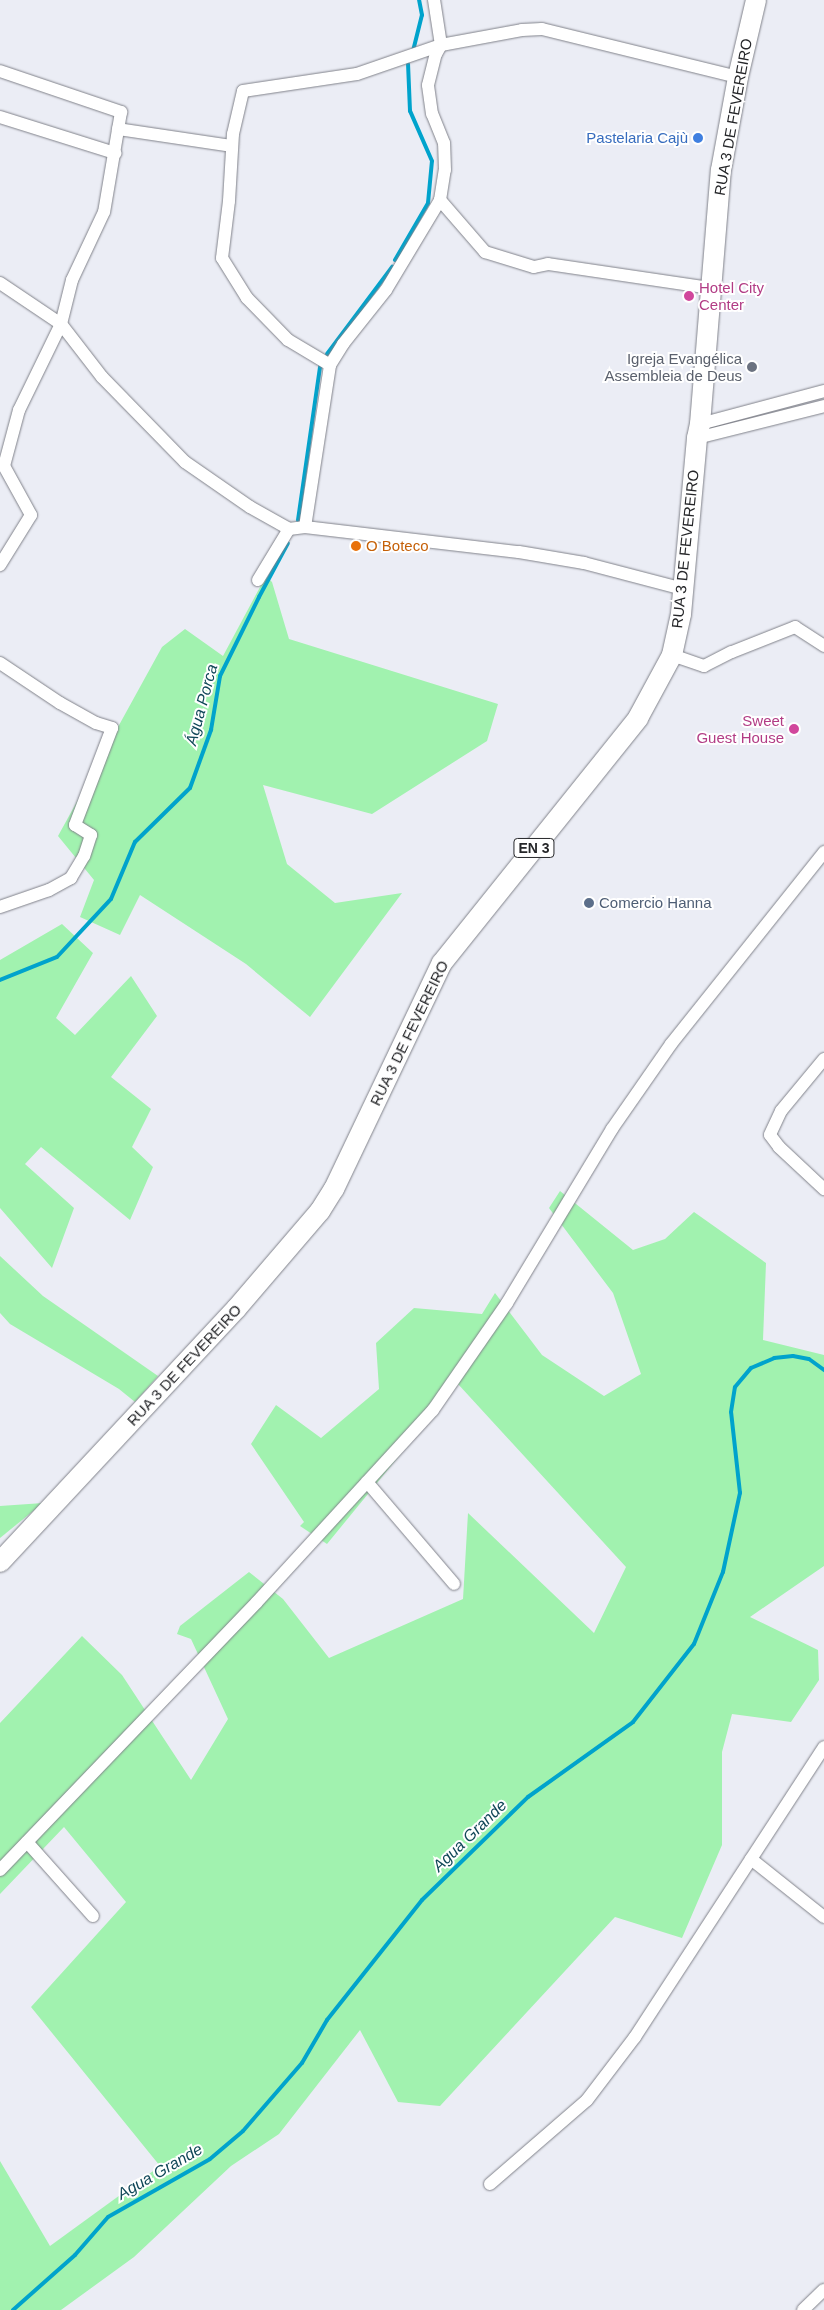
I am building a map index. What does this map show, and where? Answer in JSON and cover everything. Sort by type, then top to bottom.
[{"type":"main road","name":"RUA 3 DE FEVEREIRO","points":[[0,1562],[236,1309],[320,1212],[334,1189],[442,963],[638,718],[672,655],[681,614],[721,170],[738,77],[756,0]]},
{"type":"street","points":[[304,527],[330,365],[343,344],[386,290],[440,200],[445,170],[444,143],[432,114],[428,85],[436,54],[441,45],[434,0]]},
{"type":"street","points":[[330,365],[288,340],[247,298],[222,258],[232,146],[243,91],[357,74],[441,45],[522,30],[542,29],[738,77]]},
{"type":"street","points":[[0,71],[121,112],[104,212],[72,280],[61,324],[19,410],[4,466],[31,516],[0,565]]},
{"type":"street","points":[[0,117],[115,153]]},
{"type":"street","points":[[118,129],[232,146]]},
{"type":"street","points":[[440,200],[485,252],[534,267],[548,264],[710,288]]},
{"type":"street","points":[[0,283],[61,324],[102,377],[185,462],[250,507],[289,529],[304,527],[519,552],[575,561],[683,589]]},
{"type":"street","points":[[698,431],[824,391]]},
{"type":"street","points":[[698,431],[824,406]]},
{"type":"street","points":[[258,580],[289,529]]},
{"type":"street","points":[[672,655],[704,666],[732,652],[795,628],[824,646]]},
{"type":"street","points":[[0,663],[60,703],[96,723],[112,728],[75,825],[91,835],[84,856],[71,878],[48,890],[0,907]]},
{"type":"street","points":[[0,1870],[257,1602],[433,1410],[507,1304],[612,1129],[671,1044],[824,852]]},
{"type":"street","points":[[824,1059],[781,1111],[770,1135],[779,1147],[824,1189]]},
{"type":"street","points":[[367,1482],[454,1584]]},
{"type":"street","points":[[490,2184],[587,2100],[635,2036],[824,1748]]},
{"type":"street","points":[[27,1842],[93,1916]]},
{"type":"street","points":[[751,1859],[824,1917]]},
{"type":"street","points":[[803,2310],[824,2290]]},
{"type":"green space","points":[[266,576],[272,582],[289,639],[498,704],[487,741],[372,814],[263,785],[287,864],[335,903],[402,893],[310,1017],[246,964],[140,895],[120,935],[80,917],[94,880],[58,836],[162,647],[185,629],[223,656]]},
{"type":"green space","points":[[62,924],[93,953],[56,1018],[75,1035],[131,976],[157,1016],[111,1077],[151,1109],[132,1147],[153,1167],[130,1220],[41,1147],[25,1164],[74,1208],[52,1268],[0,1208],[0,960]]},
{"type":"green space","points":[[560,1191],[633,1250],[665,1239],[694,1212],[766,1263],[763,1340],[824,1355],[824,1566],[750,1617],[818,1650],[819,1680],[791,1722],[732,1714],[722,1752],[722,1845],[682,1938],[615,1917],[440,2106],[398,2102],[360,2030],[279,2134],[231,2166],[134,2257],[61,2310],[0,2310],[0,2161],[50,2246],[160,2166],[31,2007],[126,1902],[64,1827],[0,1894],[0,1723],[82,1636],[122,1675],[191,1780],[228,1719],[191,1639],[177,1634],[180,1626],[249,1572],[283,1599],[329,1658],[463,1599],[468,1513],[594,1633],[626,1567],[458,1384],[327,1544],[300,1526],[304,1522],[251,1444],[276,1405],[321,1438],[379,1389],[376,1343],[414,1308],[482,1314],[495,1293],[542,1355],[604,1396],[641,1374],[613,1293],[549,1208]]},
{"type":"green space","points":[[0,1256],[43,1296],[158,1376],[135,1402],[119,1389],[10,1324],[0,1313]]},
{"type":"green space","points":[[43,1503],[0,1538],[0,1506]]},
{"type":"waterway","points":[[413,51],[422,15],[419,0]]},
{"type":"waterway","points":[[395,260],[428,203],[432,161],[410,111],[408,64]]},
{"type":"waterway","points":[[327,354],[392,267]]},
{"type":"waterway","points":[[298,520],[320,367]]},
{"type":"waterway","name":"Água Porca","points":[[0,980],[57,957],[111,899],[135,842],[190,788],[211,730],[220,676],[288,543]]},
{"type":"waterway","name":"Agua Grande","points":[[13,2310],[75,2255],[108,2217],[210,2159],[243,2131],[302,2063],[327,2020],[422,1900],[528,1797],[633,1722],[694,1644],[723,1572],[740,1493],[731,1412],[735,1387],[751,1368],[774,1358],[793,1356],[809,1359],[824,1370]]},
{"type":"place","name":"Pastelaria Cajù","points":[[698,138]]},
{"type":"place","name":"Hotel City Center","points":[[689,296]]},
{"type":"place","name":"Igreja Evangélica Assembleia de Deus","points":[[752,367]]},
{"type":"place","name":"O Boteco","points":[[356,546]]},
{"type":"place","name":"Sweet Guest House","points":[[794,729]]},
{"type":"place","name":"Comercio Hanna","points":[[589,903]]}]
